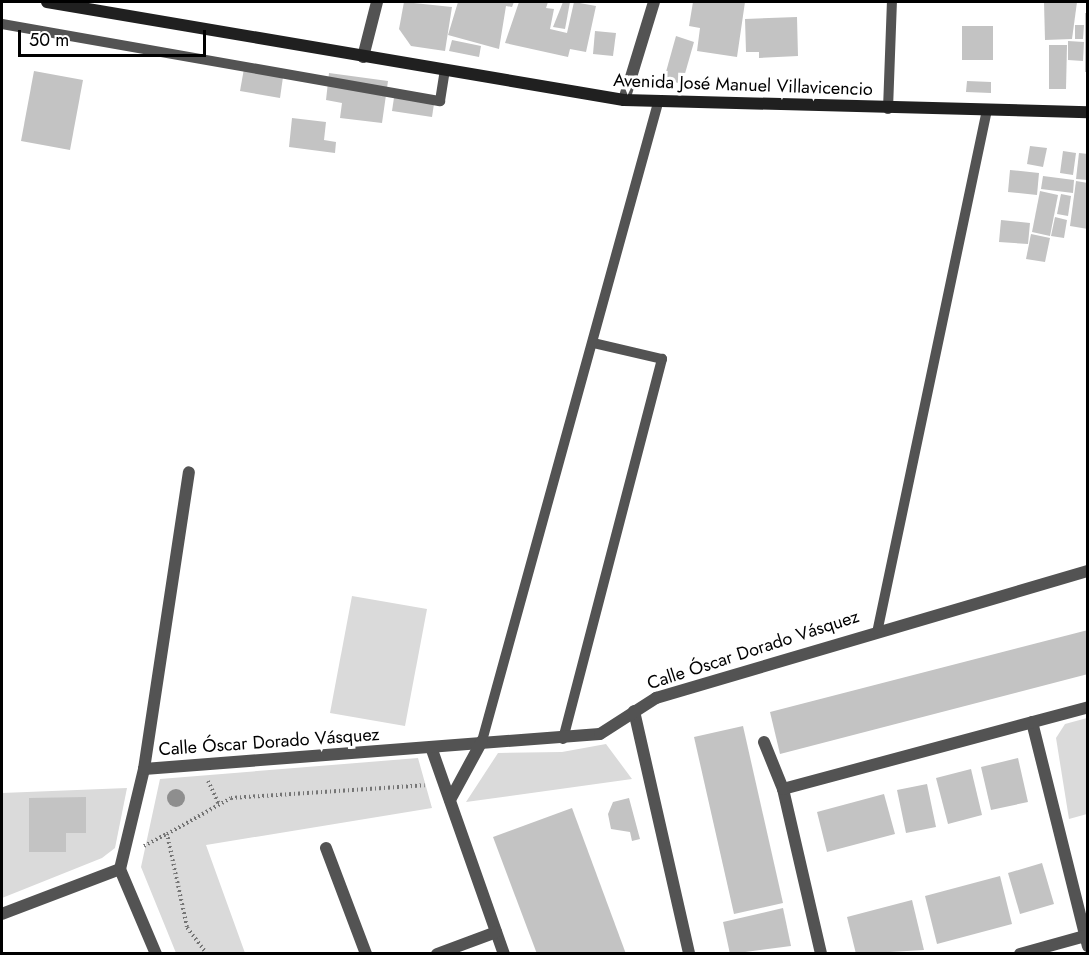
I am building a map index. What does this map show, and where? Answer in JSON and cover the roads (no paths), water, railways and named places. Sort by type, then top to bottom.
[{"type":"main road","name":"Avenida José Manuel Villavicencio","points":[[47,2],[624,100],[658,103],[888,109],[1088,112]]},
{"type":"street","points":[[363,57],[377,2]]},
{"type":"street","points":[[624,100],[654,2]]},
{"type":"street","points":[[156,954],[120,868],[144,770],[189,472]]},
{"type":"street","name":"Calle Óscar Dorado Vásquez","points":[[144,770],[482,741],[563,739],[600,734],[657,698],[878,628],[1088,571]]},
{"type":"street","points":[[783,789],[1088,707]]},
{"type":"street","points":[[634,711],[690,954]]},
{"type":"street","points":[[1020,954],[1086,941],[1032,722]]},
{"type":"street","points":[[450,800],[482,741]]},
{"type":"street","points":[[764,742],[783,789],[821,954]]},
{"type":"street","points":[[431,747],[504,954]]},
{"type":"street","points":[[326,848],[366,954]]},
{"type":"street","points":[[2,914],[120,868]]},
{"type":"street","points":[[437,954],[496,932]]},
{"type":"lane","points":[[888,109],[892,2]]},
{"type":"lane","points":[[2,24],[440,101],[445,70]]},
{"type":"lane","points":[[482,741],[658,103]]},
{"type":"lane","points":[[878,628],[987,110]]},
{"type":"lane","points":[[563,739],[662,359],[593,343]]}]
